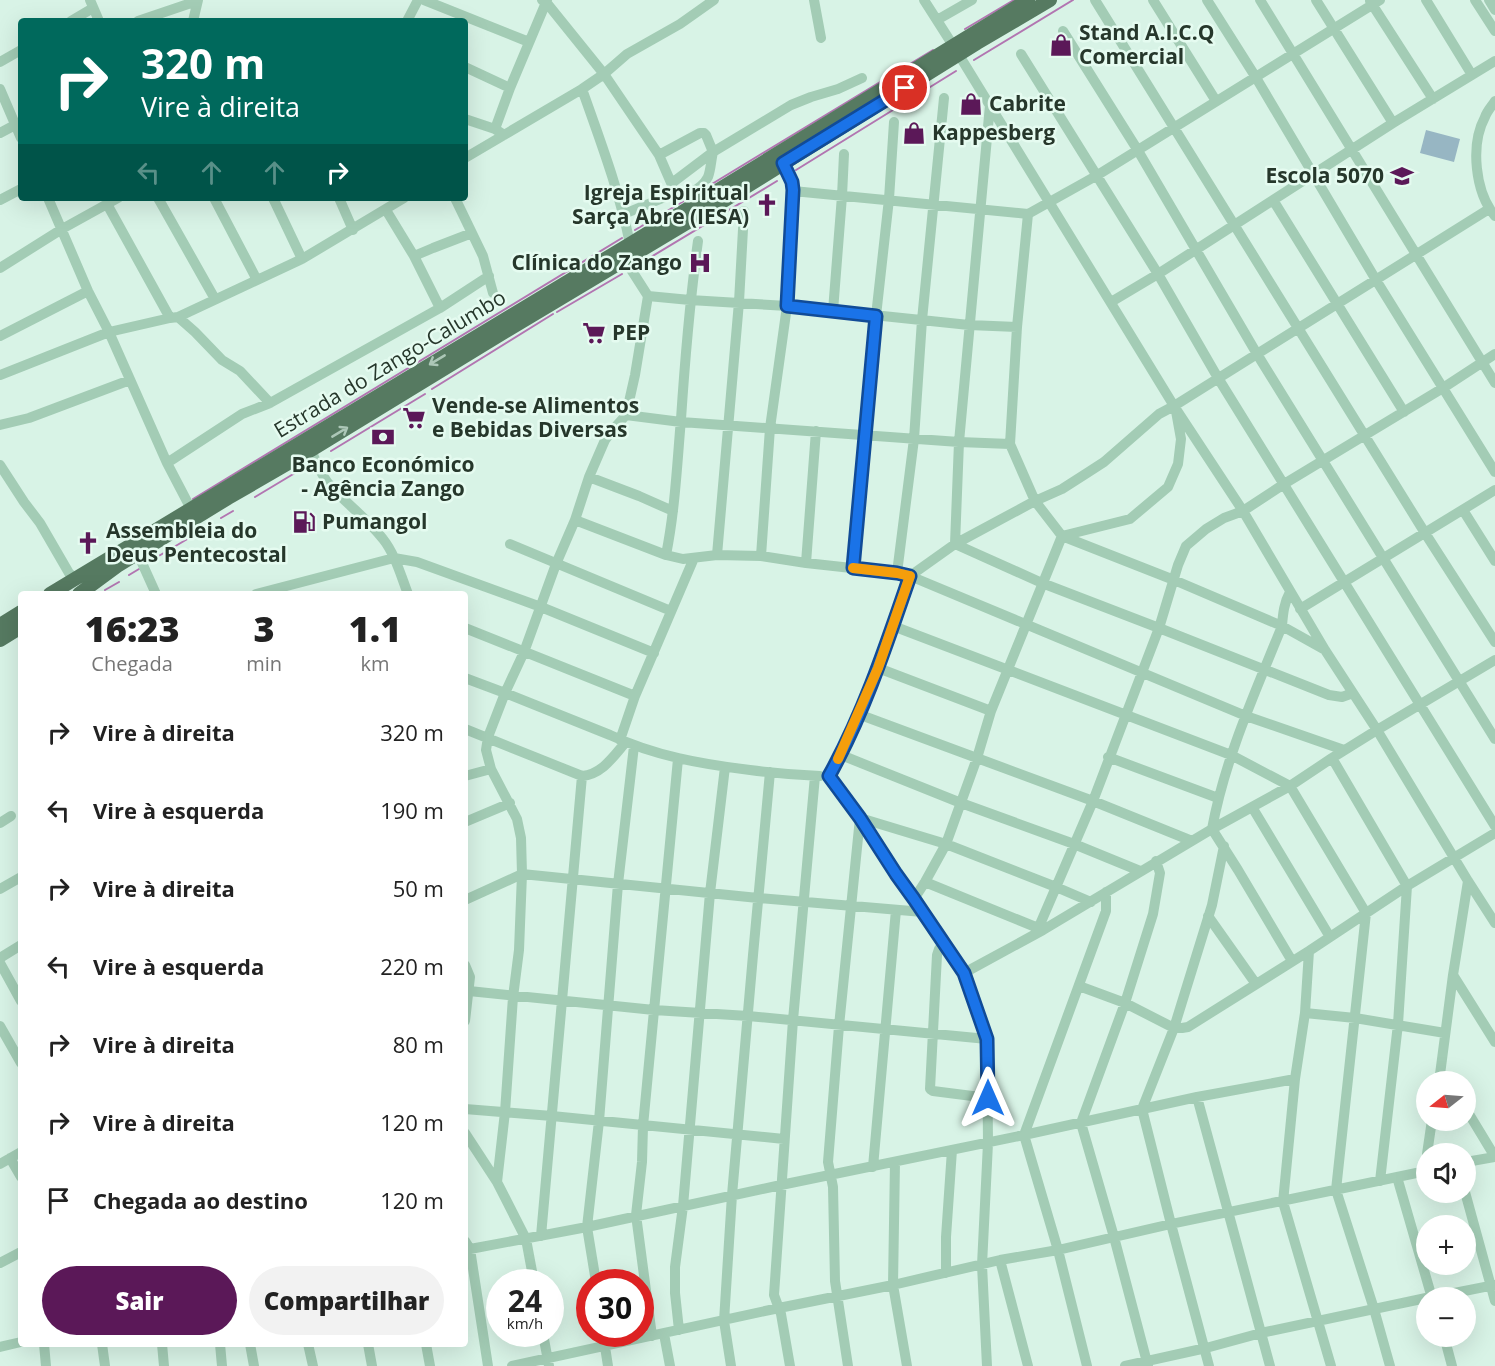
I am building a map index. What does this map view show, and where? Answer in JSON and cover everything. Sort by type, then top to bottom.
[{"type":"main road","name":"Estrada do Zango-Calumbo","points":[[83,591],[117,566],[228,498],[725,200],[956,51],[1028,0]]},
{"type":"main road","name":"Estrada do Zango-Calumbo","points":[[55,591],[630,244],[956,51],[1050,0]]},
{"type":"main road","points":[[0,625],[18,614]]},
{"type":"main road","points":[[0,640],[18,629]]},
{"type":"street","points":[[146,18],[197,0],[194,18]]},
{"type":"street","points":[[409,18],[418,0]]},
{"type":"street","points":[[424,0],[529,42]]},
{"type":"street","points":[[468,156],[500,132],[582,88],[604,74],[627,54],[680,24],[714,0]]},
{"type":"street","points":[[814,0],[821,38]]},
{"type":"street","points":[[924,0],[1174,406],[1243,511],[1325,650],[1377,730],[1495,923]]},
{"type":"street","points":[[937,20],[972,0]]},
{"type":"street","points":[[1095,0],[1495,642]]},
{"type":"street","points":[[1153,0],[1216,101]]},
{"type":"street","points":[[1207,0],[1495,472]]},
{"type":"street","points":[[1260,0],[1495,383]]},
{"type":"street","points":[[1316,0],[1393,123]]},
{"type":"street","points":[[1426,0],[1472,75]]},
{"type":"street","points":[[1474,0],[1495,32]]},
{"type":"street","points":[[1489,0],[1495,10]]},
{"type":"street","points":[[500,132],[510,87],[545,1],[604,74],[659,155],[672,183],[673,188],[670,195]]},
{"type":"street","points":[[793,190],[1028,213],[1096,176],[1374,2],[1433,99]]},
{"type":"street","points":[[80,18],[95,13]]},
{"type":"street","points":[[1063,31],[1137,150],[1257,354],[1495,739]]},
{"type":"street","points":[[0,62],[18,52]]},
{"type":"street","points":[[1021,54],[1495,826]]},
{"type":"street","points":[[1111,302],[1495,61]]},
{"type":"street","points":[[468,68],[510,87]]},
{"type":"street","points":[[672,183],[712,152],[791,105],[862,78]]},
{"type":"street","points":[[582,88],[616,186],[630,244]]},
{"type":"street","points":[[0,89],[16,119],[0,133]]},
{"type":"street","points":[[897,573],[914,439],[922,320],[944,98]]},
{"type":"street","points":[[829,776],[841,755],[878,668],[910,576],[955,544],[1062,489],[1104,462],[1159,414],[1417,255],[1493,213],[1478,180],[1476,148],[1484,118],[1495,100]]},
{"type":"street","points":[[955,544],[959,442],[990,105]]},
{"type":"street","points":[[468,119],[500,132]]},
{"type":"street","points":[[853,568],[889,199],[894,122]]},
{"type":"street","points":[[624,214],[670,195],[686,195],[700,186],[707,178],[712,152],[704,133],[659,155]]},
{"type":"street","points":[[833,311],[844,154]]},
{"type":"street","points":[[761,556],[770,428],[787,306],[793,190],[792,182],[783,163]]},
{"type":"street","points":[[0,200],[18,191]]},
{"type":"street","points":[[1273,200],[1404,412]]},
{"type":"street","points":[[49,201],[167,463],[191,509]]},
{"type":"street","points":[[0,268],[112,201]]},
{"type":"street","points":[[160,201],[215,299]]},
{"type":"street","points":[[216,201],[257,280]]},
{"type":"street","points":[[274,201],[302,259]]},
{"type":"street","points":[[340,201],[353,230]]},
{"type":"street","points":[[0,375],[109,332],[174,318],[302,259],[398,201]]},
{"type":"street","points":[[456,201],[483,256],[493,293]]},
{"type":"street","points":[[107,204],[174,318],[195,332],[222,360],[240,371],[270,403]]},
{"type":"street","points":[[386,210],[414,256],[440,308]]},
{"type":"street","points":[[717,555],[739,302],[744,210]]},
{"type":"street","points":[[1028,213],[1017,327],[1010,444],[1035,501],[1062,536],[1282,626],[1325,650]]},
{"type":"street","points":[[414,256],[472,233]]},
{"type":"street","points":[[666,555],[679,455],[690,300],[698,241]]},
{"type":"street","points":[[497,1182],[519,950],[522,838],[510,803],[491,769],[486,750],[488,737],[524,652],[556,564],[575,520],[589,477],[605,440],[626,415],[648,296],[625,260]]},
{"type":"street","points":[[167,463],[242,414],[270,403],[440,308],[489,276]]},
{"type":"street","points":[[0,336],[88,291]]},
{"type":"street","points":[[648,296],[787,306],[969,325],[1017,327]]},
{"type":"street","points":[[1040,929],[1093,801],[1189,542],[1206,529],[1224,518],[1243,511],[1495,354]]},
{"type":"street","points":[[0,425],[29,418],[130,380]]},
{"type":"street","points":[[1062,536],[1131,519],[1168,487],[1178,464],[1181,439],[1174,406]]},
{"type":"street","points":[[626,415],[681,422],[1010,444]]},
{"type":"street","points":[[806,563],[816,431]]},
{"type":"street","points":[[311,450],[329,484],[385,542],[407,591]]},
{"type":"street","points":[[0,465],[40,523],[69,573],[75,578]]},
{"type":"street","points":[[589,477],[673,511]]},
{"type":"street","points":[[1300,609],[1495,490]]},
{"type":"street","points":[[1463,510],[1495,561]]},
{"type":"street","points":[[575,520],[666,555],[683,559],[717,555],[761,556],[910,576],[1246,716],[1344,750]]},
{"type":"street","points":[[914,899],[946,844],[977,758],[991,711],[1062,536]]},
{"type":"street","points":[[510,544],[672,611]]},
{"type":"street","points":[[955,544],[1042,583],[1329,695],[1342,697],[1353,693]]},
{"type":"street","points":[[138,554],[155,591]]},
{"type":"street","points":[[268,591],[394,558],[417,562],[541,607],[654,653]]},
{"type":"street","points":[[594,1269],[587,1227],[599,1121],[618,884],[626,743],[635,696],[694,558]]},
{"type":"street","points":[[1290,592],[1283,608],[1282,626],[1231,755],[1218,798],[1212,829],[1292,962]]},
{"type":"street","points":[[893,626],[1231,755],[1290,786],[1366,913],[1336,1190],[1390,1366]]},
{"type":"street","points":[[468,629],[635,696]]},
{"type":"street","points":[[964,973],[1290,786],[1344,750],[1495,660]]},
{"type":"street","points":[[878,668],[991,711]]},
{"type":"street","points":[[468,679],[626,743],[678,759],[725,767],[829,776]]},
{"type":"street","points":[[858,714],[1093,801],[1192,841]]},
{"type":"street","points":[[468,730],[582,776],[591,775],[600,770],[626,743]]},
{"type":"street","points":[[841,755],[1140,871]]},
{"type":"street","points":[[1108,757],[1218,798]]},
{"type":"street","points":[[1332,758],[1407,886],[1398,1024],[1380,1181]]},
{"type":"street","points":[[643,1269],[636,1215],[678,759]]},
{"type":"street","points":[[679,1330],[675,1267],[683,1206],[710,893],[725,767]]},
{"type":"street","points":[[468,775],[491,769]]},
{"type":"street","points":[[731,1366],[724,1321],[732,1195],[770,772]]},
{"type":"street","points":[[541,1236],[582,776]]},
{"type":"street","points":[[790,1366],[782,1314],[774,1294],[793,1020],[815,776]]},
{"type":"street","points":[[829,776],[860,818],[964,973],[987,1039],[988,1143],[982,1265],[987,1366]]},
{"type":"street","points":[[468,821],[510,803]]},
{"type":"street","points":[[1252,807],[1330,937]]},
{"type":"street","points":[[0,823],[11,816]]},
{"type":"street","points":[[860,818],[946,844],[1091,902]]},
{"type":"street","points":[[848,1366],[835,1281],[833,1187],[828,1162],[850,905],[860,818]]},
{"type":"street","points":[[1079,986],[1125,1003],[1174,1028],[1188,1027],[1407,886],[1495,833]]},
{"type":"street","points":[[1209,1366],[1142,1109],[1174,1028],[1208,916],[1224,846]]},
{"type":"street","points":[[1148,1364],[1081,1123],[1125,1003],[1153,914],[1160,873],[1156,861]]},
{"type":"street","points":[[468,899],[522,874],[923,912]]},
{"type":"street","points":[[0,889],[18,879]]},
{"type":"street","points":[[1441,1070],[1468,881]]},
{"type":"street","points":[[925,882],[1040,929]]},
{"type":"street","points":[[1087,1366],[1058,1250],[1024,1135],[1106,911],[1106,892]]},
{"type":"street","points":[[873,1167],[896,910]]},
{"type":"street","points":[[1208,916],[1256,984]]},
{"type":"street","points":[[944,944],[937,956],[930,1089],[988,1098]]},
{"type":"street","points":[[0,958],[18,947]]},
{"type":"street","points":[[1309,951],[1305,1013],[1295,1079],[1283,1202],[1330,1366]]},
{"type":"street","points":[[0,963],[18,996]]},
{"type":"street","points":[[1453,975],[1495,1042]]},
{"type":"street","points":[[468,983],[513,997],[700,1014],[748,1016],[987,1039]]},
{"type":"street","points":[[1305,1013],[1398,1024],[1445,1033]]},
{"type":"street","points":[[0,1026],[4,1043],[18,1059]]},
{"type":"street","points":[[468,1247],[526,1239],[587,1227],[1197,1097],[1295,1079]]},
{"type":"street","points":[[1197,1097],[1270,1366]]},
{"type":"street","points":[[468,1109],[784,1139]]},
{"type":"street","points":[[1476,1125],[1495,1156],[1476,1160]]},
{"type":"street","points":[[468,1137],[497,1182],[526,1239],[532,1269]]},
{"type":"street","points":[[946,1273],[952,1150]]},
{"type":"street","points":[[5,1161],[18,1173]]},
{"type":"street","points":[[895,1162],[893,1285],[907,1366]]},
{"type":"street","points":[[654,1336],[1416,1173]]},
{"type":"street","points":[[1397,1177],[1427,1287]]},
{"type":"street","points":[[1468,1203],[1493,1286],[1495,1301]]},
{"type":"street","points":[[1,1259],[18,1253]]},
{"type":"street","points":[[468,1258],[488,1366]]},
{"type":"street","points":[[1000,1260],[1028,1366]]},
{"type":"street","points":[[1476,1289],[1493,1286]]},
{"type":"street","points":[[1125,1366],[1148,1364],[1261,1333],[1416,1301]]},
{"type":"street","points":[[664,1334],[670,1366]]},
{"type":"street","points":[[0,1347],[18,1343]]},
{"type":"street","points":[[44,1347],[46,1366]]},
{"type":"street","points":[[102,1347],[105,1366]]},
{"type":"street","points":[[162,1347],[164,1366]]},
{"type":"street","points":[[220,1347],[222,1366]]},
{"type":"street","points":[[251,1347],[254,1366]]},
{"type":"street","points":[[309,1347],[313,1366]]},
{"type":"street","points":[[369,1347],[372,1366]]},
{"type":"street","points":[[427,1347],[430,1366]]},
{"type":"street","points":[[546,1347],[549,1362]]},
{"type":"street","points":[[512,1366],[549,1362],[602,1347]]},
{"type":"street","points":[[605,1347],[608,1366]]},
{"type":"street","points":[[1446,1347],[1452,1366]]},
{"type":"shaded area","points":[[1426,130],[1460,139],[1454,162],[1420,153]]},
{"type":"waterway","points":[[965,29],[1014,0]]},
{"type":"waterway","points":[[974,60],[1073,0]]},
{"type":"waterway","points":[[707,187],[933,50]]},
{"type":"waterway","points":[[796,170],[956,71]]},
{"type":"waterway","points":[[641,263],[777,181]]},
{"type":"waterway","points":[[635,230],[689,198]]},
{"type":"waterway","points":[[193,499],[622,238]]},
{"type":"waterway","points":[[557,312],[622,274]]},
{"type":"waterway","points":[[432,389],[553,314]]},
{"type":"waterway","points":[[331,451],[425,394]]},
{"type":"waterway","points":[[255,497],[295,473]]},
{"type":"waterway","points":[[221,518],[233,511]]},
{"type":"waterway","points":[[157,557],[211,525]]},
{"type":"waterway","points":[[129,575],[139,569]]},
{"type":"waterway","points":[[105,590],[119,582]]},
{"type":"slow traffic","points":[[838,759],[878,668],[910,576],[853,568]]},
{"type":"place","name":"Stand A.I.C.Q Comercial","points":[[1061,45]]},
{"type":"place","name":"Cabrite","points":[[971,104]]},
{"type":"place","name":"Kappesberg","points":[[914,133]]},
{"type":"place","name":"Escola 5070","points":[[1402,176]]},
{"type":"place","name":"Igreja Espiritual Sarça Abre (IESA)","points":[[767,205]]},
{"type":"place","name":"Clínica do Zango","points":[[700,263]]},
{"type":"place","name":"PEP","points":[[594,333]]},
{"type":"place","name":"Vende-se Alimentos e Bebidas Diversas","points":[[414,418]]},
{"type":"place","name":"Banco Económico - Agência Zango","points":[[383,437]]},
{"type":"place","name":"Pumangol","points":[[304,522]]},
{"type":"place","name":"Assembleia do Deus Pentecostal","points":[[88,543]]},
{"type":"route","points":[[905,88],[783,163],[792,182],[793,190],[787,306],[876,316],[853,568],[910,576],[878,668],[841,755],[829,776],[860,818],[964,973],[987,1039],[988,1098]]}]
